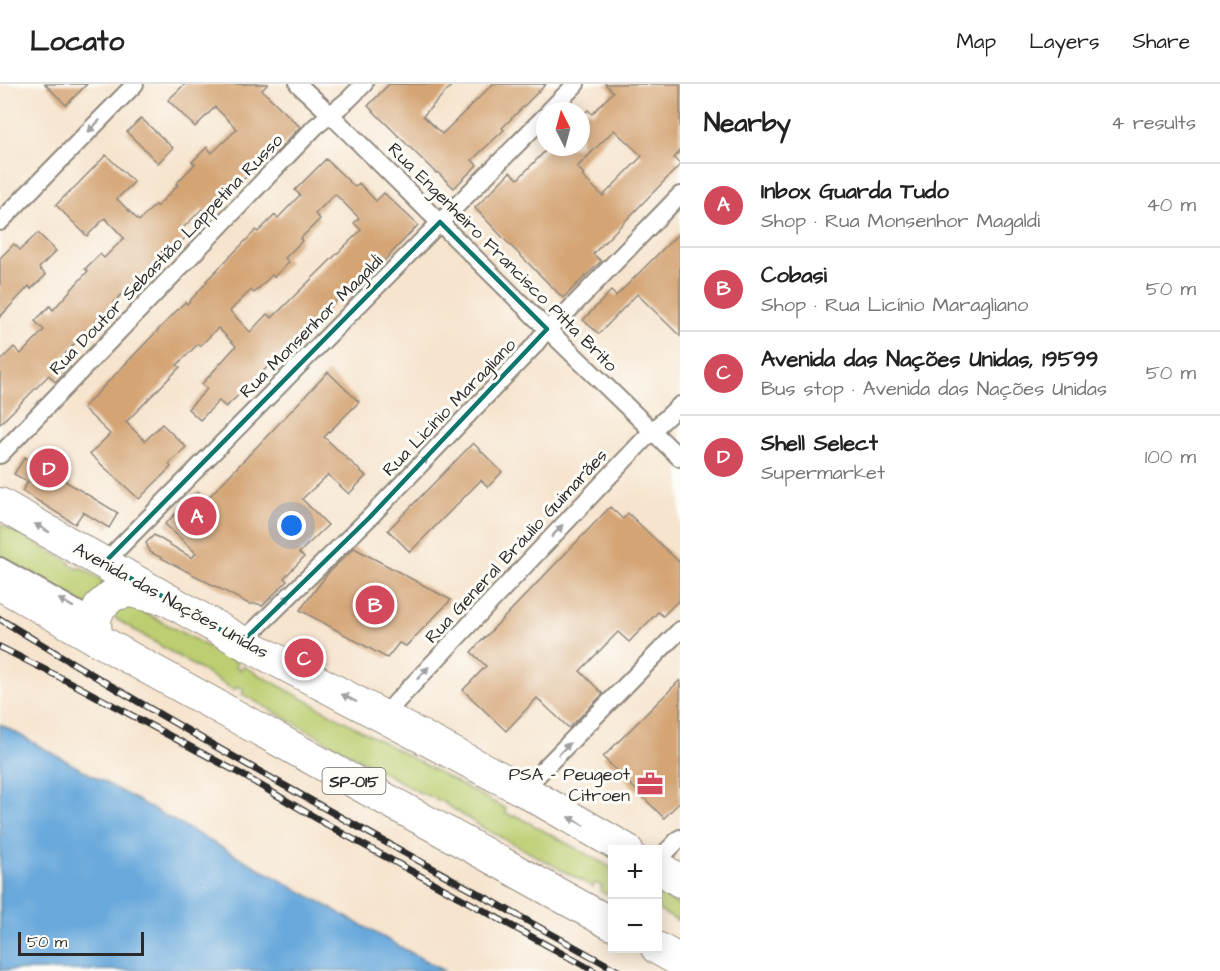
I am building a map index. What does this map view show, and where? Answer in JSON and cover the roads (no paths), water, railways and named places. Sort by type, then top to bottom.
[{"type":"highway","name":"Avenida das Nações Unidas","points":[[0,504],[242,642],[523,790],[620,845]]},
{"type":"highway","name":"SP-015","points":[[0,585],[95,629],[608,922]]},
{"type":"highway","points":[[95,629],[100,606],[113,594],[130,591],[165,599]]},
{"type":"highway","points":[[662,870],[680,880]]},
{"type":"highway","points":[[662,951],[680,961]]},
{"type":"street","points":[[0,222],[135,84]]},
{"type":"street","name":"Rua Engenheiro Francisco Pitta Brito","points":[[298,84],[680,458]]},
{"type":"street","name":"Rua Doutor Sebastião Lappetina Russo","points":[[0,455],[299,144],[364,84]]},
{"type":"street","points":[[558,102],[576,84]]},
{"type":"street","name":"Rua Monsenhor Magaldi","points":[[104,563],[536,125]]},
{"type":"street","name":"Rua Licínio Maragliano","points":[[242,642],[369,518],[533,347],[547,329],[566,313],[680,195]]},
{"type":"street","name":"Rua General Bráulio Guimarães","points":[[383,716],[652,430],[680,405]]},
{"type":"street","points":[[0,566],[95,629],[136,646],[608,906]]},
{"type":"street","points":[[523,790],[680,630]]},
{"type":"street","points":[[662,855],[680,838]]},
{"type":"street","points":[[662,935],[680,945]]},
{"type":"water","points":[[0,724],[444,971],[0,970]]},
{"type":"railway","points":[[0,619],[230,755],[618,971]]},
{"type":"railway","points":[[0,647],[239,773],[340,832],[594,971]]},
{"type":"place","name":"Shell Select","points":[[49,468]]},
{"type":"place","name":"Inbox Guarda Tudo","points":[[197,516]]},
{"type":"place","name":"Cobasi","points":[[375,605]]},
{"type":"place","name":"Avenida das Nações Unidas, 19599","points":[[304,658]]},
{"type":"place","name":"PSA - Peugeot Citroen","points":[[650,784]]}]
